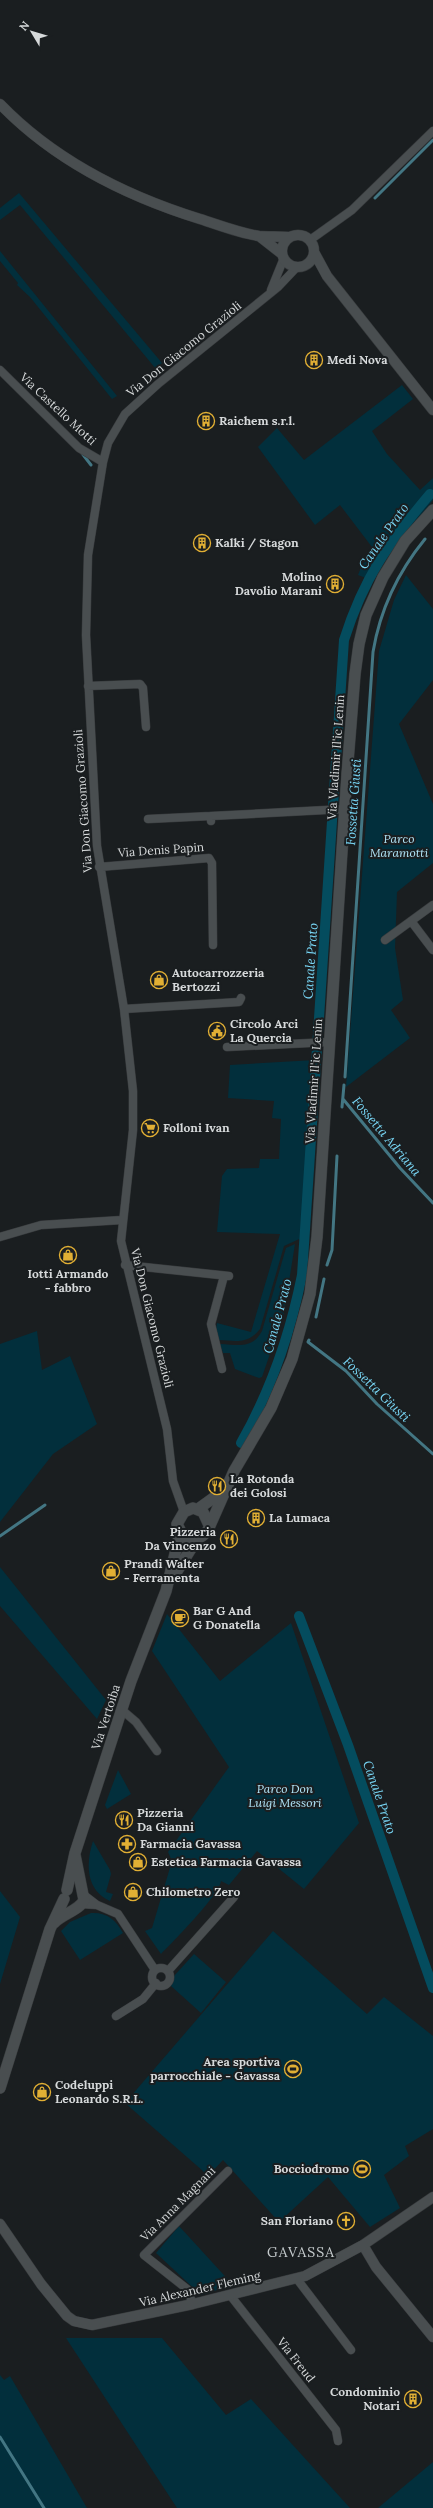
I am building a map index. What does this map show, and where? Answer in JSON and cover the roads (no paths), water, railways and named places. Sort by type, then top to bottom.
[{"type":"main road","name":"Via Vladimir Il'ic Lenin","points":[[166,1591],[197,1539],[205,1534],[226,1488],[278,1392],[298,1341],[310,1294],[317,1237],[325,1042],[341,809],[355,674],[364,622],[374,596],[394,559],[415,529],[433,510]]},
{"type":"main road","name":"Via Vladimir Il'ic Lenin","points":[[184,1512],[198,1509],[226,1488]]},
{"type":"main road","points":[[198,1509],[206,1515],[209,1525]]},
{"type":"main road","points":[[166,1591],[180,1533],[178,1519],[184,1512]]},
{"type":"main road","points":[[180,1533],[187,1539],[197,1539]]},
{"type":"main road","name":"Via Vertoiba","points":[[50,1929],[65,1895],[75,1853],[122,1710],[166,1591]]},
{"type":"main road","points":[[75,1853],[81,1899]]},
{"type":"main road","points":[[75,1887],[81,1899],[68,1906],[65,1895],[75,1887]]},
{"type":"main road","points":[[0,2088],[50,1929],[60,1917],[81,1899]]},
{"type":"street","points":[[0,104],[46,144],[77,165],[126,192],[177,212],[259,236],[289,237],[300,234],[310,240],[314,252],[327,276],[433,410]]},
{"type":"street","points":[[310,240],[352,210],[433,132]]},
{"type":"street","points":[[259,236],[283,256],[287,263],[327,276]]},
{"type":"street","points":[[283,256],[283,244],[289,237]]},
{"type":"street","points":[[300,266],[310,260],[314,252]]},
{"type":"street","name":"Via Don Giacomo Grazioli","points":[[269,294],[283,256]]},
{"type":"street","name":"Via Don Giacomo Grazioli","points":[[184,1512],[173,1481],[168,1429],[120,1241],[130,1167],[133,1099],[124,1009],[99,867],[88,686],[86,585],[103,462],[108,443],[117,425],[136,403],[269,294],[300,266]]},
{"type":"street","name":"Via Castello Motti","points":[[0,370],[79,448],[103,462]]},
{"type":"street","points":[[88,686],[140,684],[143,688],[146,727]]},
{"type":"street","points":[[148,820],[211,818],[341,809]]},
{"type":"street","name":"Via Denis Papin","points":[[99,867],[206,857],[210,859],[213,945]]},
{"type":"street","points":[[385,940],[433,905]]},
{"type":"street","points":[[411,921],[433,950]]},
{"type":"street","points":[[124,1009],[238,1002],[241,998]]},
{"type":"street","name":"Via Vladimir Il'ic Lenin","points":[[227,1046],[325,1042]]},
{"type":"street","points":[[0,1237],[41,1225],[122,1220]]},
{"type":"street","points":[[125,1265],[226,1276],[211,1324],[222,1369]]},
{"type":"street","points":[[122,1710],[136,1722],[157,1750]]},
{"type":"street","points":[[81,1899],[118,1914],[155,1970],[153,1978],[156,1983],[164,1985],[169,1982],[168,1971],[234,1896]]},
{"type":"street","points":[[155,1970],[164,1968],[168,1971]]},
{"type":"street","points":[[116,2016],[143,1999],[156,1983]]},
{"type":"street","name":"Via Anna Magnani","points":[[193,2304],[187,2289],[144,2255],[228,2171]]},
{"type":"street","name":"Via Alexander Fleming","points":[[0,2224],[55,2302],[74,2321],[92,2325],[105,2324],[297,2279],[362,2244],[433,2198]]},
{"type":"street","points":[[362,2244],[376,2267],[433,2337]]},
{"type":"street","points":[[297,2279],[351,2350]]},
{"type":"street","name":"Via Freud","points":[[230,2295],[336,2430],[338,2441]]},
{"type":"waterway","points":[[375,198],[433,140]]},
{"type":"waterway","points":[[81,452],[91,465]]},
{"type":"waterway","name":"Canale Prato","points":[[241,1443],[262,1403],[278,1362],[292,1319],[302,1275],[344,640],[360,598],[379,562],[402,529],[430,494]]},
{"type":"waterway","name":"Fossetta Giusti","points":[[345,1077],[373,652],[385,606],[406,565],[425,539]]},
{"type":"waterway","name":"Fossetta Giusti","points":[[342,1107],[344,1085]]},
{"type":"waterway","name":"Fossetta Adriana","points":[[343,1099],[400,1168],[433,1203]]},
{"type":"waterway","name":"Fossetta Giusti","points":[[327,1265],[332,1250],[337,1156]]},
{"type":"waterway","name":"Fossetta Giusti","points":[[316,1317],[324,1279]]},
{"type":"waterway","name":"Fossetta Giusti","points":[[309,1340],[308,1342],[346,1371],[377,1404],[433,1454]]},
{"type":"waterway","points":[[0,1536],[45,1505]]},
{"type":"waterway","name":"Canale Prato","points":[[299,1616],[348,1745],[433,1988]]},
{"type":"waterway","points":[[0,2437],[44,2508]]},
{"type":"place","name":"Medi Nova","points":[[314,360]]},
{"type":"place","name":"Raichem s.r.l.","points":[[206,421]]},
{"type":"place","name":"Kalki / Stagon","points":[[202,543]]},
{"type":"place","name":"Molino Davolio Marani","points":[[335,584]]},
{"type":"place","name":"Autocarrozzeria Bertozzi","points":[[159,980]]},
{"type":"place","name":"Circolo Arci La Quercia","points":[[217,1031]]},
{"type":"place","name":"Folloni Ivan","points":[[150,1128]]},
{"type":"place","name":"Iotti Armando - fabbro","points":[[68,1255]]},
{"type":"place","name":"La Rotonda dei Golosi","points":[[217,1486]]},
{"type":"place","name":"La Lumaca","points":[[256,1518]]},
{"type":"place","name":"Pizzeria Da Vincenzo","points":[[229,1539]]},
{"type":"place","name":"Prandi Walter - Ferramenta","points":[[111,1571]]},
{"type":"place","name":"Bar G And G Donatella","points":[[180,1618]]},
{"type":"place","name":"Pizzeria Da Gianni","points":[[124,1820]]},
{"type":"place","name":"Farmacia Gavassa","points":[[127,1844]]},
{"type":"place","name":"Estetica Farmacia Gavassa","points":[[138,1862]]},
{"type":"place","name":"Chilometro Zero","points":[[133,1892]]},
{"type":"place","name":"Area sportiva parrocchiale - Gavassa","points":[[293,2069]]},
{"type":"place","name":"Codeluppi Leonardo S.R.L.","points":[[42,2092]]},
{"type":"place","name":"Bocciodromo","points":[[362,2169]]},
{"type":"place","name":"San Floriano","points":[[346,2221]]},
{"type":"place","name":"Condominio Notari","points":[[413,2399]]},
{"type":"district","name":"GAVASSA","points":[[301,2252]]},
{"type":"park label","name":"Parco Maramotti","points":[[399,846]]},
{"type":"park label","name":"Parco Don Luigi Messori","points":[[285,1796]]}]
